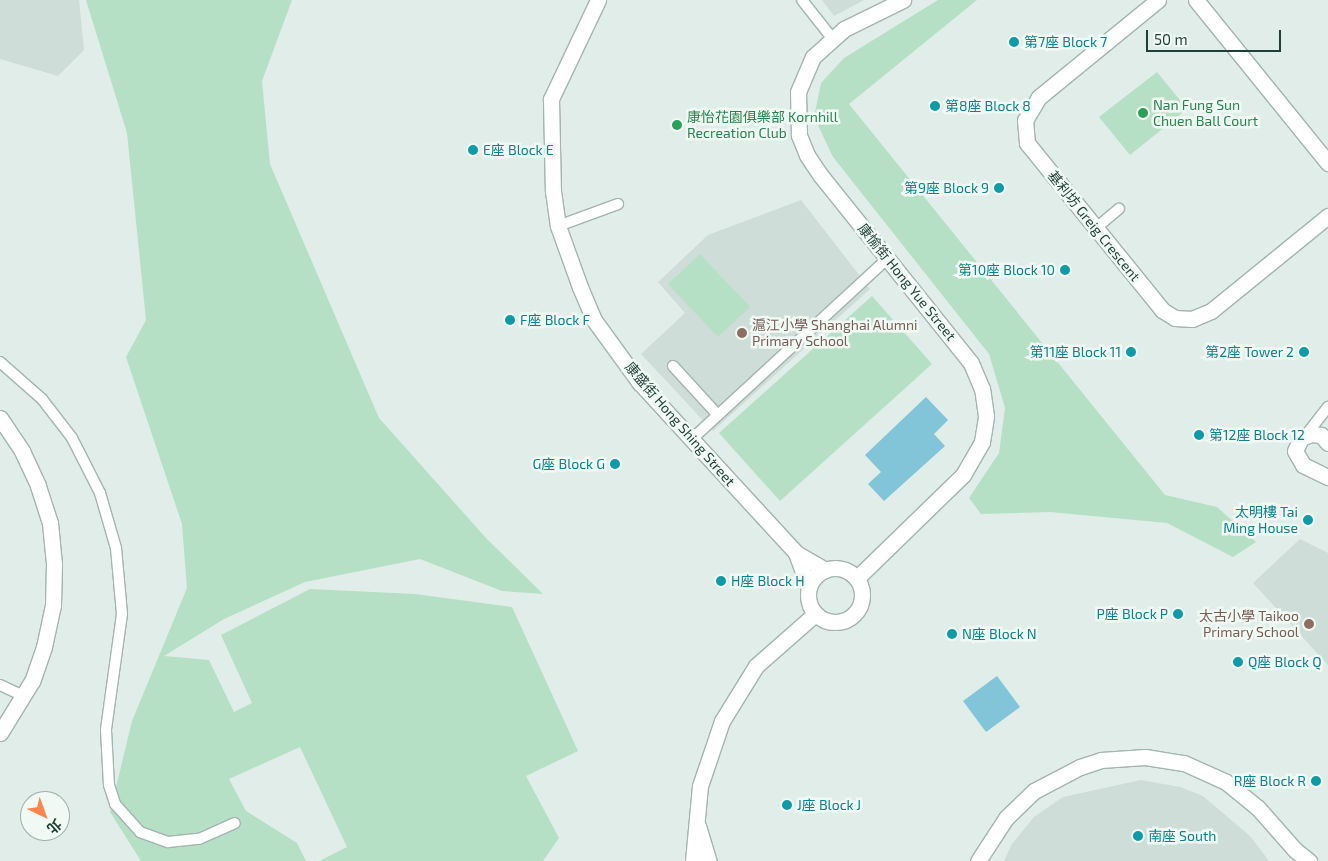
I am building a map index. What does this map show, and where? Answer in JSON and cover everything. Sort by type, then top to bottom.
[{"type":"street","name":"康盛街 Hong Shing Street","points":[[598,0],[551,99],[550,149],[558,226],[594,320],[639,382],[796,553]]},
{"type":"street","name":"康愉街 Hong Yue Street","points":[[857,578],[963,475],[977,455],[986,416],[982,389],[971,363],[812,164],[799,135],[796,107],[801,80],[814,57],[832,38],[903,0]]},
{"type":"street","name":"基利坊 Greig Crescent","points":[[1158,0],[1039,97],[1025,120],[1027,143],[1162,310],[1183,320],[1211,311],[1328,216]]},
{"type":"street","points":[[1196,0],[1328,163]]},
{"type":"street","points":[[0,418],[22,451],[38,486],[52,542],[54,585],[50,625],[39,665],[24,696],[0,733]]},
{"type":"street","points":[[1328,443],[1321,435],[1306,435],[1297,443],[1297,459],[1306,467],[1328,477]]},
{"type":"street","points":[[796,553],[826,570]]},
{"type":"street","points":[[796,553],[809,588],[810,606],[816,614],[832,622],[841,622],[856,612],[863,595],[857,578],[842,569],[826,570],[812,580],[809,588]]},
{"type":"street","points":[[693,861],[696,818],[707,761],[732,702],[767,653],[816,614]]},
{"type":"street","points":[[978,861],[1006,818],[1034,791],[1080,767],[1101,760],[1145,757],[1184,763],[1226,782],[1258,808],[1296,856],[1309,861]]},
{"type":"street","points":[[696,818],[710,861]]},
{"type":"lane","points":[[802,0],[832,38]]},
{"type":"lane","points":[[558,226],[618,204]]},
{"type":"lane","points":[[1096,228],[1119,209]]},
{"type":"lane","points":[[692,439],[888,258]]},
{"type":"lane","points":[[0,362],[42,400],[72,438],[100,493],[114,540],[122,614],[106,730],[109,785],[115,804],[140,832],[168,842],[199,839],[235,823]]},
{"type":"lane","points":[[673,366],[717,414]]},
{"type":"lane","points":[[1306,435],[1328,407]]},
{"type":"lane","points":[[0,685],[24,696]]},
{"type":"shaded area","points":[[0,0],[79,0],[84,50],[58,76],[0,59]]},
{"type":"shaded area","points":[[822,0],[864,0],[834,16]]},
{"type":"shaded area","name":"滬江小學 Shanghai Alumni Primary School","points":[[801,200],[870,289],[713,431],[641,354],[685,313],[658,282],[708,235]]},
{"type":"shaded area","name":"太古小學 Taikoo Primary School","points":[[1300,539],[1328,553],[1328,665],[1253,583]]},
{"type":"shaded area","name":"南座 South","points":[[1141,780],[1180,787],[1203,796],[1250,836],[1269,861],[1004,861],[1012,844],[1034,817],[1063,797]]},
{"type":"green space","points":[[86,0],[292,0],[262,81],[270,164],[379,418],[486,538],[543,594],[502,591],[420,559],[305,582],[224,619],[164,656],[209,660],[234,712],[252,703],[221,635],[310,589],[415,594],[512,607],[578,751],[526,776],[559,838],[543,861],[319,861],[347,847],[300,747],[229,779],[246,811],[297,843],[306,861],[141,861],[110,812],[132,721],[187,588],[182,524],[126,357],[146,320],[127,133]]},
{"type":"green space","points":[[938,0],[977,0],[849,104],[1165,495],[1217,507],[1256,542],[1233,557],[1167,523],[1050,512],[981,514],[969,498],[999,453],[1005,408],[989,354],[833,157],[814,117],[821,83],[844,58]]},
{"type":"green space","name":"Nan Fung Sun Chuen Ball Court","points":[[1157,72],[1187,109],[1130,155],[1099,117]]},
{"type":"green space","points":[[700,254],[750,307],[718,337],[668,284]]},
{"type":"green space","points":[[872,296],[932,364],[780,501],[719,433]]},
{"type":"water","points":[[926,397],[948,420],[934,434],[945,446],[884,501],[868,484],[881,472],[865,455]]},
{"type":"water","points":[[997,676],[1020,707],[986,732],[963,701]]},
{"type":"place","name":"第7座 Block 7","points":[[1014,42]]},
{"type":"place","name":"第8座 Block 8","points":[[935,106]]},
{"type":"place","name":"Nan Fung Sun Chuen Ball Court","points":[[1143,113]]},
{"type":"place","name":"康怡花園俱樂部 Kornhill Recreation Club","points":[[677,125]]},
{"type":"place","name":"E座 Block E","points":[[473,150]]},
{"type":"place","name":"第9座 Block 9","points":[[999,188]]},
{"type":"place","name":"第10座 Block 10","points":[[1065,270]]},
{"type":"place","name":"F座 Block F","points":[[510,320]]},
{"type":"place","name":"滬江小學 Shanghai Alumni Primary School","points":[[742,333]]},
{"type":"place","name":"第11座 Block 11","points":[[1131,352]]},
{"type":"place","name":"第2座 Tower 2","points":[[1304,352]]},
{"type":"place","name":"第12座 Block 12","points":[[1199,435]]},
{"type":"place","name":"G座 Block G","points":[[615,464]]},
{"type":"place","name":"太明樓 Tai Ming House","points":[[1308,520]]},
{"type":"place","name":"H座 Block H","points":[[721,581]]},
{"type":"place","name":"P座 Block P","points":[[1178,614]]},
{"type":"place","name":"太古小學 Taikoo Primary School","points":[[1309,624]]},
{"type":"place","name":"N座 Block N","points":[[952,634]]},
{"type":"place","name":"Q座 Block Q","points":[[1238,662]]},
{"type":"place","name":"R座 Block R","points":[[1316,781]]},
{"type":"place","name":"J座 Block J","points":[[787,805]]},
{"type":"place","name":"南座 South","points":[[1138,836]]}]
